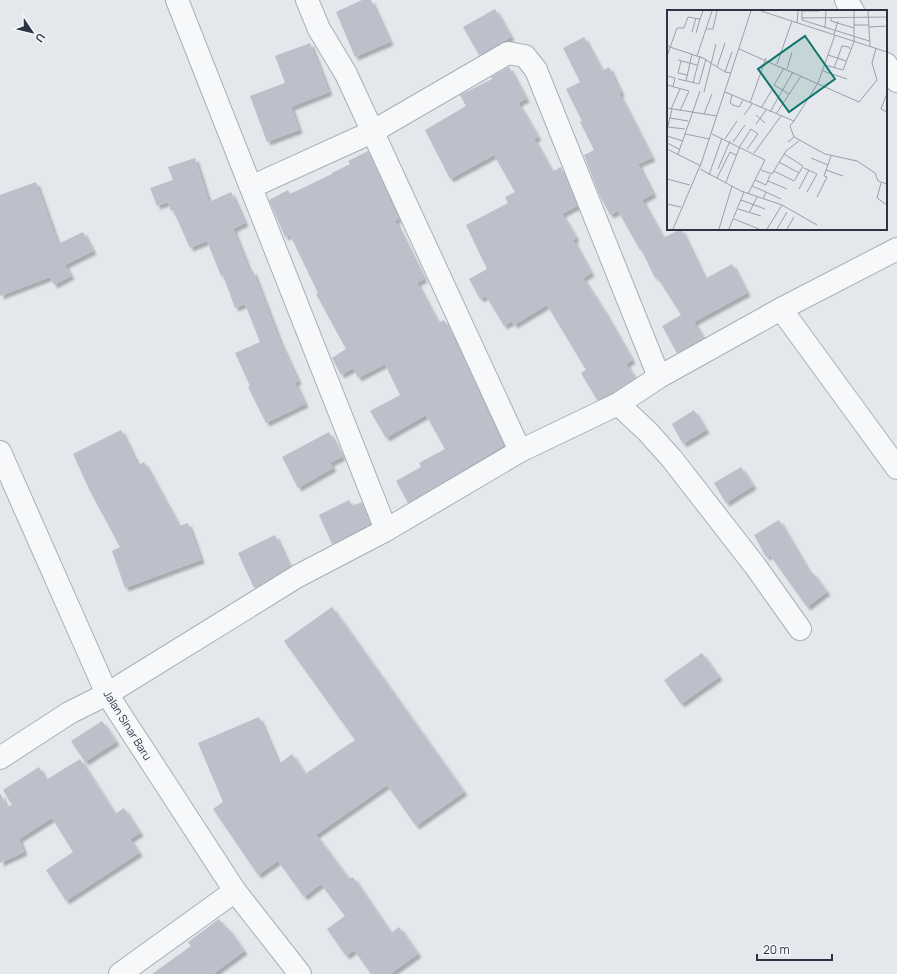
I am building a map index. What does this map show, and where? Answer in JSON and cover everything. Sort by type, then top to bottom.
[{"type":"street","points":[[177,0],[386,530]]},
{"type":"street","points":[[306,0],[319,29],[346,74],[520,452]]},
{"type":"street","points":[[846,0],[852,10]]},
{"type":"street","points":[[251,188],[372,132],[508,53],[525,56],[536,70],[659,377]]},
{"type":"street","points":[[887,66],[897,81]]},
{"type":"street","points":[[0,758],[69,713],[108,694],[298,576],[386,530],[520,452],[618,404],[659,377],[781,309],[897,249]]},
{"type":"street","points":[[781,309],[897,468]]},
{"type":"street","points":[[618,404],[647,431],[672,459],[756,567],[800,629]]},
{"type":"street","name":"Jalan Sinar Baru","points":[[0,452],[108,694],[235,891],[294,972]]},
{"type":"street","points":[[120,974],[235,891]]},
{"type":"building","points":[[362,0],[371,0],[390,42],[355,57],[336,12]]},
{"type":"building","points":[[495,9],[511,37],[479,55],[463,27]]},
{"type":"building","points":[[584,37],[602,71],[609,67],[621,93],[619,94],[652,158],[638,164],[653,194],[642,200],[663,238],[681,230],[705,279],[732,264],[747,293],[694,322],[703,338],[677,353],[662,326],[681,315],[657,277],[655,278],[641,249],[640,250],[618,211],[610,215],[599,194],[584,155],[594,150],[566,89],[580,82],[563,48]]},
{"type":"building","points":[[310,43],[329,92],[291,107],[299,130],[267,142],[250,96],[285,83],[275,56]]},
{"type":"building","points":[[509,67],[526,99],[518,103],[538,137],[534,139],[552,172],[561,167],[577,206],[562,214],[576,238],[573,240],[591,273],[583,278],[632,360],[626,364],[635,378],[612,393],[597,400],[581,373],[586,370],[547,305],[514,325],[512,321],[504,326],[486,296],[480,299],[469,279],[487,269],[466,225],[508,203],[505,197],[515,192],[494,155],[450,179],[425,130],[466,106],[460,95],[492,79],[491,77]]},
{"type":"building","points":[[368,151],[398,219],[395,221],[424,279],[417,283],[438,323],[444,320],[452,334],[503,446],[408,503],[396,481],[421,467],[419,463],[445,449],[426,415],[386,438],[370,411],[400,395],[385,364],[358,378],[353,368],[341,375],[332,358],[346,349],[316,294],[318,293],[290,235],[285,237],[269,200],[288,190],[290,194],[332,174],[350,164],[348,161]]},
{"type":"building","points":[[195,158],[209,202],[231,192],[245,223],[233,229],[250,272],[253,271],[280,342],[298,381],[295,383],[305,404],[266,423],[248,387],[250,386],[235,353],[260,342],[245,304],[235,308],[223,275],[221,276],[207,241],[190,248],[168,202],[157,206],[150,188],[173,180],[168,167]]},
{"type":"building","points":[[36,182],[58,244],[83,232],[93,251],[65,265],[71,276],[54,285],[50,277],[0,296],[0,195]]},
{"type":"building","points":[[694,410],[706,430],[683,444],[672,424]]},
{"type":"building","points":[[121,430],[138,465],[144,462],[179,526],[188,523],[201,560],[125,588],[112,551],[120,547],[90,491],[73,454]]},
{"type":"building","points":[[329,432],[342,457],[330,463],[333,468],[298,488],[282,457]]},
{"type":"building","points":[[741,467],[753,486],[726,503],[714,483]]},
{"type":"building","points":[[349,500],[352,506],[362,502],[370,524],[332,544],[319,515]]},
{"type":"building","points":[[779,520],[810,573],[812,572],[827,592],[807,607],[770,555],[766,557],[754,535]]},
{"type":"building","points":[[275,535],[290,567],[254,588],[238,553]]},
{"type":"building","points":[[332,607],[464,792],[416,826],[387,785],[316,835],[349,879],[353,877],[391,933],[399,927],[418,954],[390,974],[371,974],[354,950],[346,956],[327,929],[345,916],[321,884],[304,897],[278,861],[258,875],[213,809],[223,802],[198,743],[259,717],[279,764],[292,754],[305,774],[355,740],[284,641]]},
{"type":"building","points":[[702,653],[719,677],[681,704],[664,680]]},
{"type":"building","points":[[102,721],[116,742],[85,762],[71,741]]},
{"type":"building","points":[[80,759],[115,814],[124,808],[140,833],[130,839],[139,853],[66,901],[46,870],[73,852],[52,818],[19,839],[24,852],[0,863],[0,794],[6,807],[12,805],[3,790],[39,767],[46,780]]},
{"type":"building","points":[[219,919],[226,928],[227,927],[244,951],[213,974],[152,974],[191,946],[188,942]]}]
